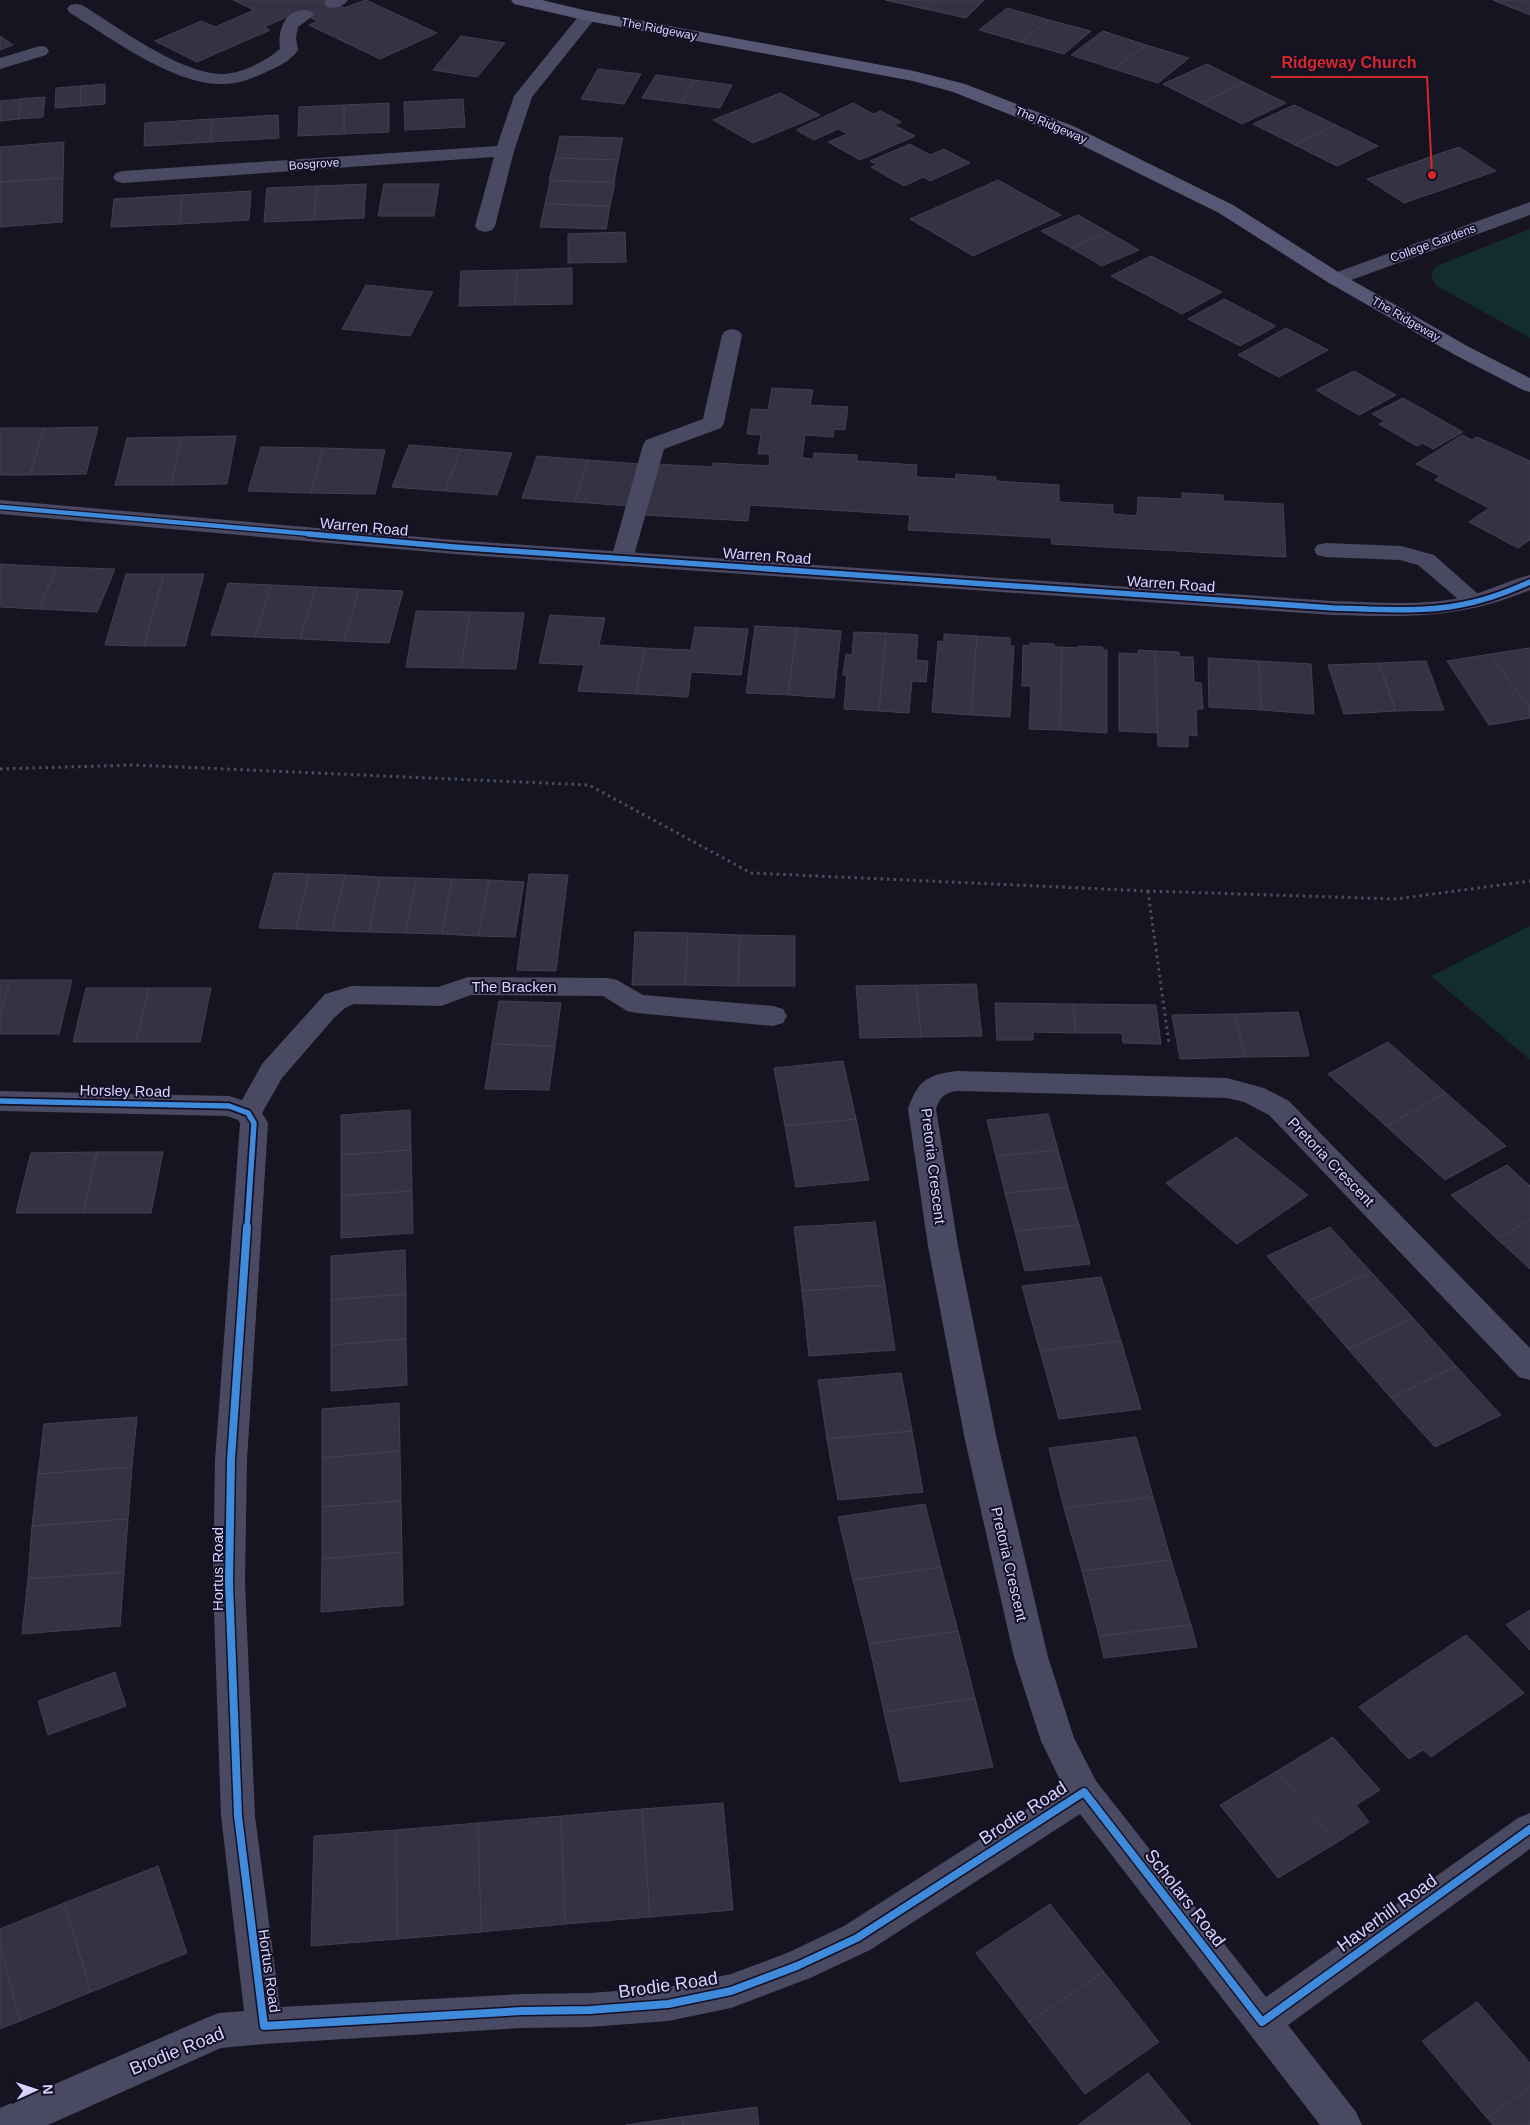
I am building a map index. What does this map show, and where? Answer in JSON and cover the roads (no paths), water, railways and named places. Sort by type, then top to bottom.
[{"type":"main road","name":"The Ridgeway","points":[[520,0],[588,16],[914,76],[960,88],[1066,130],[1226,209],[1336,279],[1462,351],[1530,386]]},
{"type":"street","points":[[76,9],[178,69],[218,80],[254,71],[282,57],[289,50],[286,35],[290,26],[305,15]]},
{"type":"street","points":[[485,226],[505,151],[523,96],[588,16]]},
{"type":"street","points":[[0,64],[40,50]]},
{"type":"street","name":"Bosgrove","points":[[122,177],[505,151]]},
{"type":"street","name":"College Gardens","points":[[1336,279],[1530,208]]},
{"type":"street","points":[[622,559],[654,445],[713,423],[732,335]]},
{"type":"street","name":"Warren Road","points":[[0,507],[454,547],[1333,608],[1398,609],[1459,605],[1502,594],[1530,582]]},
{"type":"street","points":[[1325,550],[1401,553],[1426,560],[1474,601]]},
{"type":"street","name":"The Bracken","points":[[248,1112],[272,1071],[318,1019],[335,1001],[352,996],[441,997],[468,986],[608,987],[637,1004],[773,1016]]},
{"type":"street","name":"Pretoria Crescent","points":[[1084,1792],[1058,1741],[1031,1657],[981,1440],[944,1246],[922,1109],[927,1094],[932,1089],[942,1083],[957,1081],[1205,1087],[1244,1091],[1264,1098],[1279,1108],[1530,1368]]},
{"type":"street","name":"Horsley Road","points":[[0,1101],[229,1106],[248,1112]]},
{"type":"street","name":"Hortus Road","points":[[248,1112],[254,1123],[231,1460],[229,1584],[238,1816],[264,2026]]},
{"type":"street","name":"Brodie Road","points":[[6,2125],[219,2031],[264,2026],[522,2011],[590,2010],[668,2004],[731,1991],[797,1966],[857,1938],[1084,1792]]},
{"type":"street","name":"Scholars Road","points":[[1084,1792],[1343,2125]]},
{"type":"street","name":"Haverhill Road","points":[[1262,2022],[1530,1829]]},
{"type":"place","name":"Ridgeway Church","points":[[1432,175]]}]
